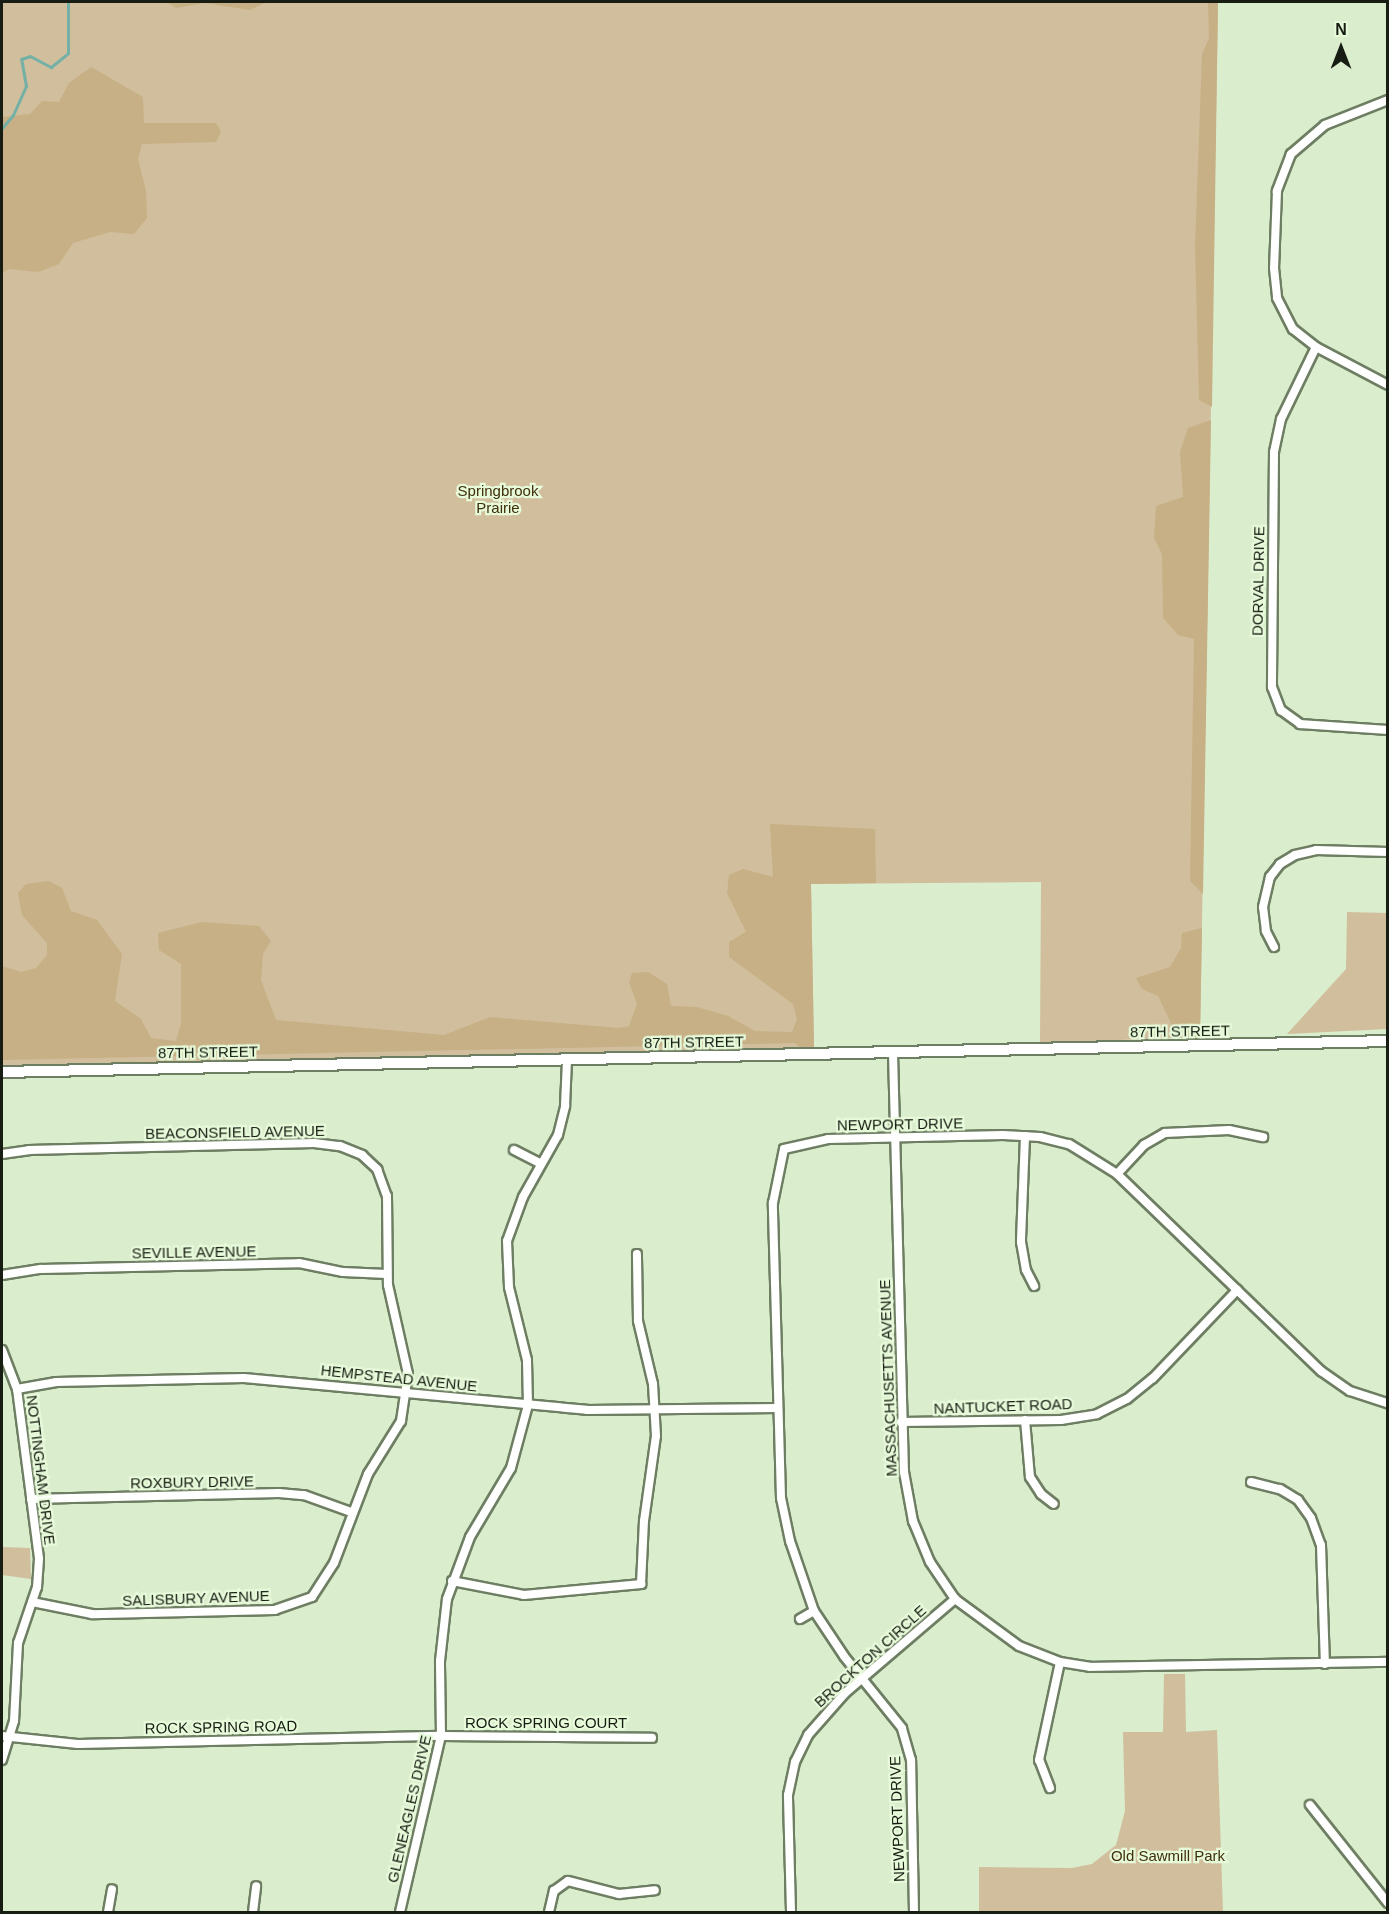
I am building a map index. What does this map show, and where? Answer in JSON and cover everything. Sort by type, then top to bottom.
[{"type":"street","points":[[1388,100],[1325,125],[1305,138],[1292,154],[1279,183],[1275,208],[1277,298],[1293,328],[1316,347],[1388,385]]},
{"type":"street","name":"DORVAL DRIVE","points":[[1316,347],[1281,419],[1274,452],[1272,687],[1281,710],[1300,724],[1388,730]]},
{"type":"street","points":[[1274,947],[1266,931],[1263,907],[1266,886],[1280,864],[1295,855],[1316,850],[1388,852]]},
{"type":"street","name":"87TH STREET","points":[[2,1072],[1388,1041]]},
{"type":"street","name":"MASSACHUSETTS AVENUE","points":[[893,1053],[901,1422],[913,1521],[930,1562],[955,1599],[1005,1638],[1060,1662],[1117,1669],[1388,1662]]},
{"type":"street","name":"GLENEAGLES DRIVE","points":[[400,1912],[441,1736],[441,1641],[452,1581],[478,1521],[511,1468],[528,1405],[527,1360],[509,1287],[507,1241],[523,1197],[558,1135],[565,1106],[567,1061]]},
{"type":"street","points":[[1117,1174],[1144,1145],[1165,1133],[1229,1130],[1263,1137]]},
{"type":"street","points":[[1025,1136],[1021,1242],[1026,1270],[1034,1286]]},
{"type":"street","name":"NEWPORT DRIVE","points":[[914,1912],[911,1760],[902,1728],[814,1611],[790,1541],[781,1498],[773,1203],[784,1149],[828,1139],[1025,1136],[1069,1144],[1117,1174],[1321,1371],[1350,1391],[1388,1404]]},
{"type":"street","name":"BEACONSFIELD AVENUE","points":[[2,1154],[29,1150],[290,1143],[340,1146],[372,1161],[383,1181],[390,1212],[387,1274],[391,1310],[408,1374],[408,1392]]},
{"type":"street","points":[[514,1150],[542,1164]]},
{"type":"street","points":[[452,1581],[524,1595],[641,1584],[644,1521],[655,1453],[653,1384],[638,1321],[637,1254]]},
{"type":"street","name":"SEVILLE AVENUE","points":[[2,1275],[41,1269],[299,1263],[343,1272],[387,1274]]},
{"type":"street","name":"NANTUCKET ROAD","points":[[901,1422],[1025,1420],[1097,1414],[1127,1399],[1153,1378],[1237,1290]]},
{"type":"street","name":"NOTTINGHAM DRIVE","points":[[2,1350],[17,1389],[39,1558],[32,1602],[18,1643],[17,1704],[6,1737],[2,1760]]},
{"type":"street","name":"HEMPSTEAD AVENUE","points":[[17,1389],[56,1382],[244,1377],[528,1405],[654,1411],[778,1408]]},
{"type":"street","name":"SALISBURY AVENUE","points":[[32,1602],[93,1614],[260,1611],[291,1607],[312,1597],[327,1578],[351,1512],[401,1421],[408,1392]]},
{"type":"street","points":[[1025,1420],[1030,1477],[1041,1494],[1054,1504]]},
{"type":"street","points":[[1251,1482],[1280,1489],[1298,1500],[1311,1518],[1321,1545],[1325,1664]]},
{"type":"street","name":"ROXBURY DRIVE","points":[[31,1499],[294,1494],[351,1512]]},
{"type":"street","name":"BROCKTON CIRCLE","points":[[791,1912],[788,1795],[795,1762],[825,1712],[955,1599]]},
{"type":"street","points":[[800,1618],[814,1611]]},
{"type":"street","points":[[1050,1788],[1039,1760],[1060,1662]]},
{"type":"street","name":"ROCK SPRING ROAD","points":[[6,1737],[78,1744],[441,1736]]},
{"type":"street","name":"ROCK SPRING COURT","points":[[441,1736],[652,1738]]},
{"type":"street","points":[[1310,1805],[1388,1903]]},
{"type":"street","points":[[549,1912],[554,1891],[568,1881],[619,1894],[655,1890]]},
{"type":"street","points":[[253,1912],[256,1886]]},
{"type":"street","points":[[108,1912],[112,1889]]},
{"type":"green space","name":"Springbrook Prairie","points":[[2,2],[1218,2],[1200,1037],[1040,1043],[1041,882],[811,884],[814,1048],[2,1066]]},
{"type":"green space","points":[[1347,912],[1387,913],[1387,1029],[1287,1034],[1346,969]]},
{"type":"green space","points":[[2,1547],[30,1548],[31,1579],[2,1575]]},
{"type":"green space","name":"Old Sawmill Park","points":[[1164,1674],[1185,1674],[1186,1732],[1217,1730],[1223,1912],[979,1912],[979,1867],[1072,1868],[1092,1864],[1116,1845],[1125,1811],[1123,1732],[1163,1732]]},
{"type":"shaded area","points":[[167,2],[267,2],[250,10],[204,3],[176,8]]},
{"type":"shaded area","points":[[1208,2],[1218,2],[1212,407],[1199,400],[1195,247],[1202,54],[1209,38]]},
{"type":"shaded area","points":[[91,67],[143,97],[144,123],[216,123],[221,132],[216,142],[142,144],[138,159],[146,191],[147,218],[134,234],[110,232],[73,243],[59,264],[38,272],[9,269],[2,273],[2,117],[30,114],[42,101],[59,102],[69,83]]},
{"type":"shaded area","points":[[1211,420],[1203,894],[1190,881],[1194,639],[1178,635],[1163,618],[1162,554],[1154,538],[1156,506],[1183,497],[1180,452],[1188,428]]},
{"type":"shaded area","points":[[770,824],[875,829],[876,883],[811,884],[814,1047],[800,1048],[795,1043],[2,1060],[2,966],[21,972],[36,968],[47,955],[47,943],[22,915],[18,893],[26,884],[49,881],[62,888],[71,911],[97,920],[122,954],[115,1001],[141,1019],[151,1038],[176,1041],[181,1023],[181,964],[159,950],[158,933],[202,922],[259,926],[271,941],[263,954],[261,980],[276,1020],[444,1035],[490,1017],[619,1028],[629,1026],[637,1004],[629,982],[632,973],[648,972],[667,984],[671,1006],[697,1007],[728,1016],[755,1031],[792,1032],[797,1019],[793,1004],[729,957],[729,942],[746,932],[727,893],[729,875],[743,869],[773,877]]},
{"type":"shaded area","points":[[1202,928],[1200,1037],[1178,1038],[1158,996],[1142,989],[1136,978],[1170,967],[1181,948],[1182,933]]},
{"type":"waterway","points":[[2,128],[13,115],[26,86],[21,59],[30,56],[51,67],[68,53],[68,2]]}]
